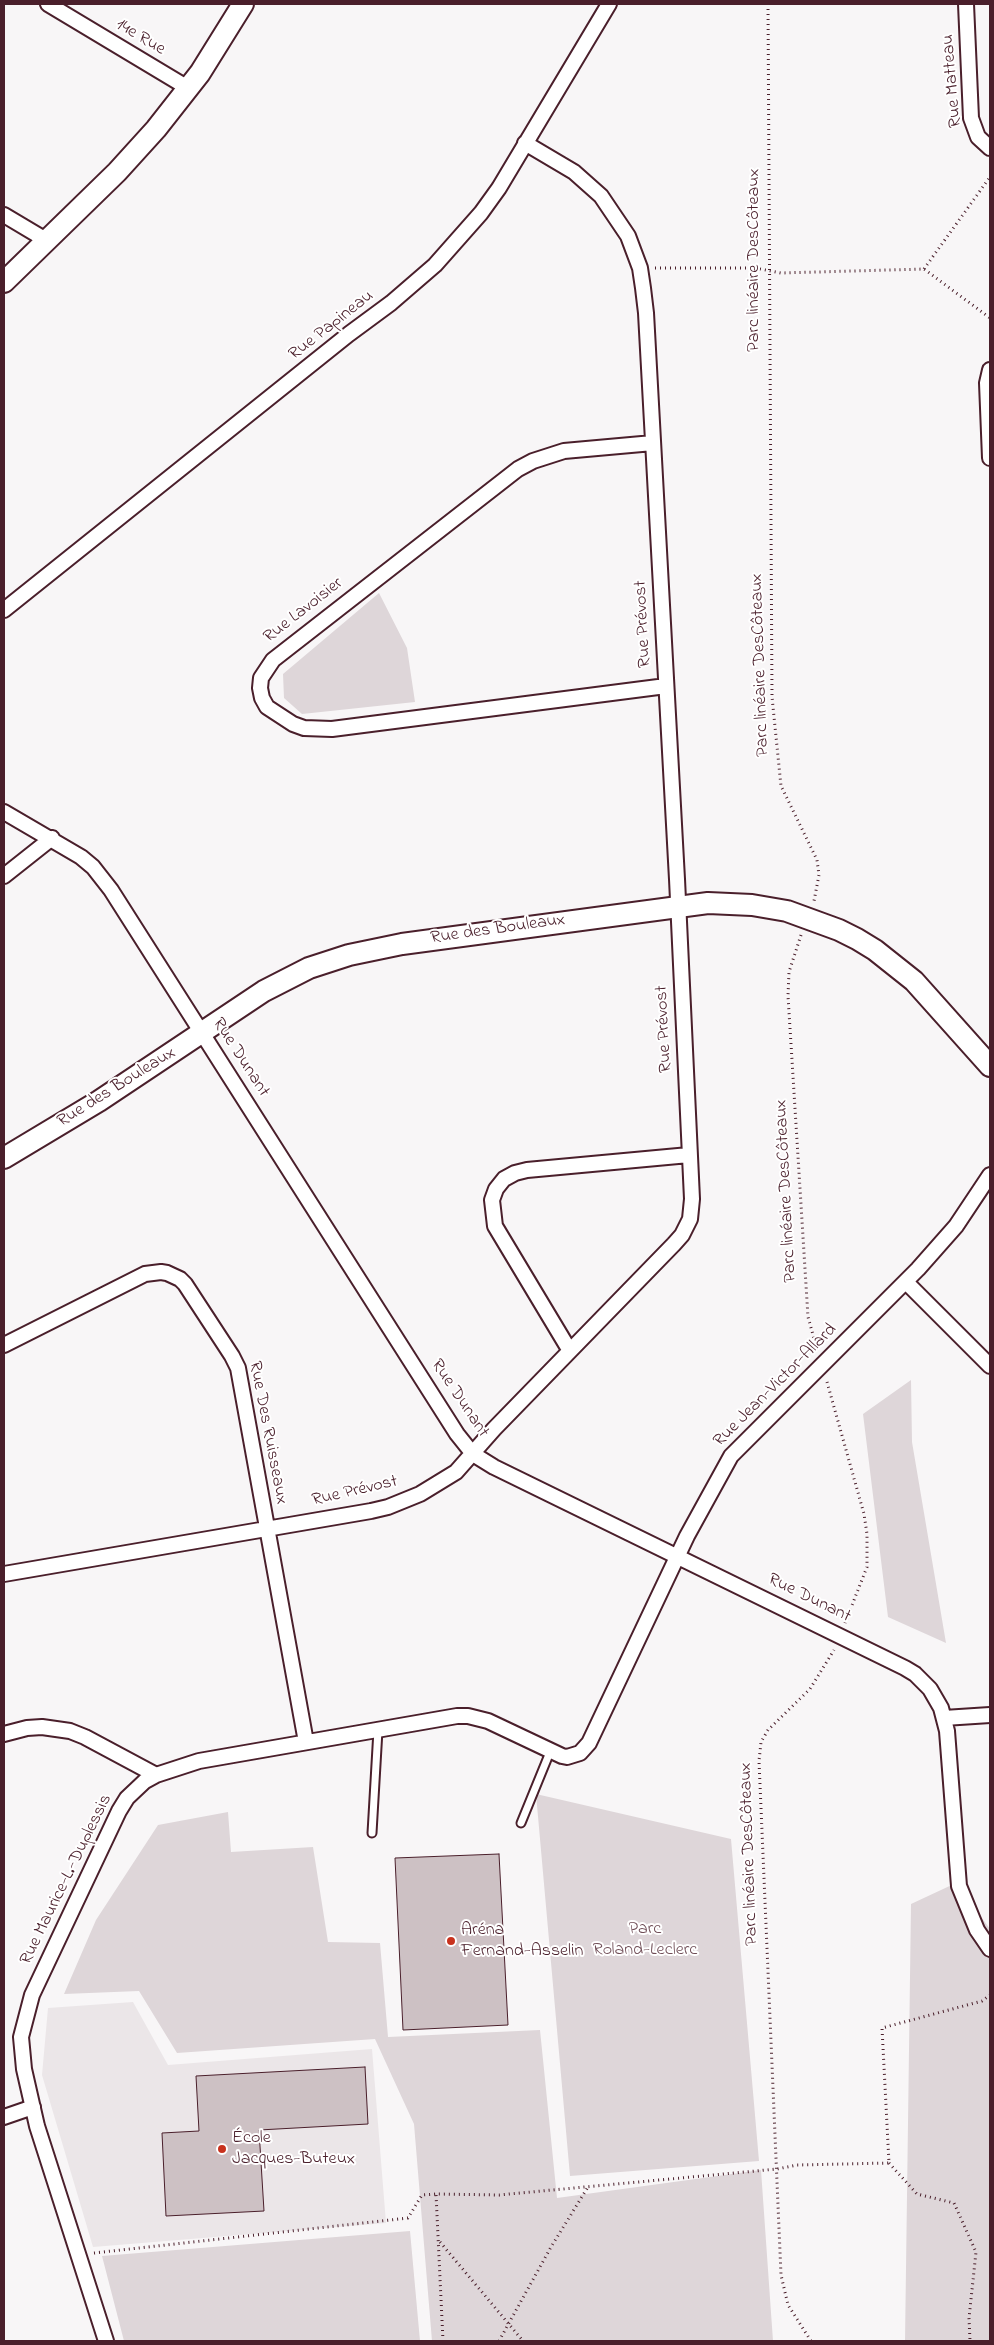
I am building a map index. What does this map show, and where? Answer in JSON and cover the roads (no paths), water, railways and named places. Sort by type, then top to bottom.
[{"type":"street","name":"14e Rue","points":[[48,4],[188,88]]},
{"type":"street","points":[[4,282],[131,157],[162,123],[188,88],[243,4]]},
{"type":"street","name":"Rue Papineau","points":[[4,610],[416,282],[458,240],[481,213],[609,4]]},
{"type":"street","name":"Rue Matteau","points":[[966,4],[971,118],[978,137],[990,148]]},
{"type":"street","name":"Rue Prévost","points":[[4,1574],[371,1511],[396,1504],[447,1479],[682,1235],[690,1219],[692,1209],[678,906],[646,312],[640,268],[628,236],[601,196],[574,172],[525,143]]},
{"type":"street","points":[[4,215],[46,240]]},
{"type":"street","points":[[990,370],[987,384],[990,458]]},
{"type":"street","name":"Rue Lavoisier","points":[[653,443],[564,451],[533,460],[518,469],[272,660],[261,678],[260,688],[262,698],[267,707],[293,724],[304,728],[332,730],[666,686]]},
{"type":"street","name":"Rue Dunant","points":[[4,812],[52,838],[81,857],[102,878],[457,1434],[473,1454],[494,1467],[840,1635],[915,1674],[930,1689],[948,1731],[958,1886],[977,1930],[990,1949]]},
{"type":"street","points":[[4,876],[52,838]]},
{"type":"street","name":"Rue des Bouleaux","points":[[4,1158],[99,1101],[281,981],[309,968],[349,955],[402,944],[719,902],[787,911],[857,939],[895,965],[933,1001],[990,1066]]},
{"type":"street","points":[[570,1351],[495,1226],[492,1200],[496,1189],[504,1179],[515,1173],[527,1170],[689,1154]]},
{"type":"street","name":"Rue Jean-Victor-Allard","points":[[574,1756],[580,1753],[589,1743],[678,1556],[730,1456],[906,1282],[956,1226],[990,1175]]},
{"type":"street","name":"Rue Des Ruisseaux","points":[[4,1345],[145,1274],[161,1272],[180,1279],[232,1356],[238,1368],[306,1742]]},
{"type":"street","points":[[906,1282],[990,1366]]},
{"type":"street","points":[[944,1718],[990,1715]]},
{"type":"street","name":"Rue Maurice-L.-Duplessis","points":[[106,2341],[32,2108],[21,2053],[24,2022],[30,2001],[119,1811],[136,1788],[156,1775],[198,1761],[457,1716],[468,1716],[488,1721],[550,1752],[562,1756],[574,1756]]},
{"type":"street","points":[[4,1734],[26,1728],[42,1727],[70,1731],[86,1737],[156,1775]]},
{"type":"street","points":[[4,2117],[32,2108]]},
{"type":"lane","points":[[372,1833],[378,1729]]},
{"type":"lane","points":[[520,1823],[550,1752]]},
{"type":"place","name":"Aréna Fernand-Asselin","points":[[451,1941]]},
{"type":"place","name":"École Jacques-Buteux","points":[[222,2149]]},
{"type":"park label","name":"Parc Roland-Leclerc","points":[[645,1940]]}]
